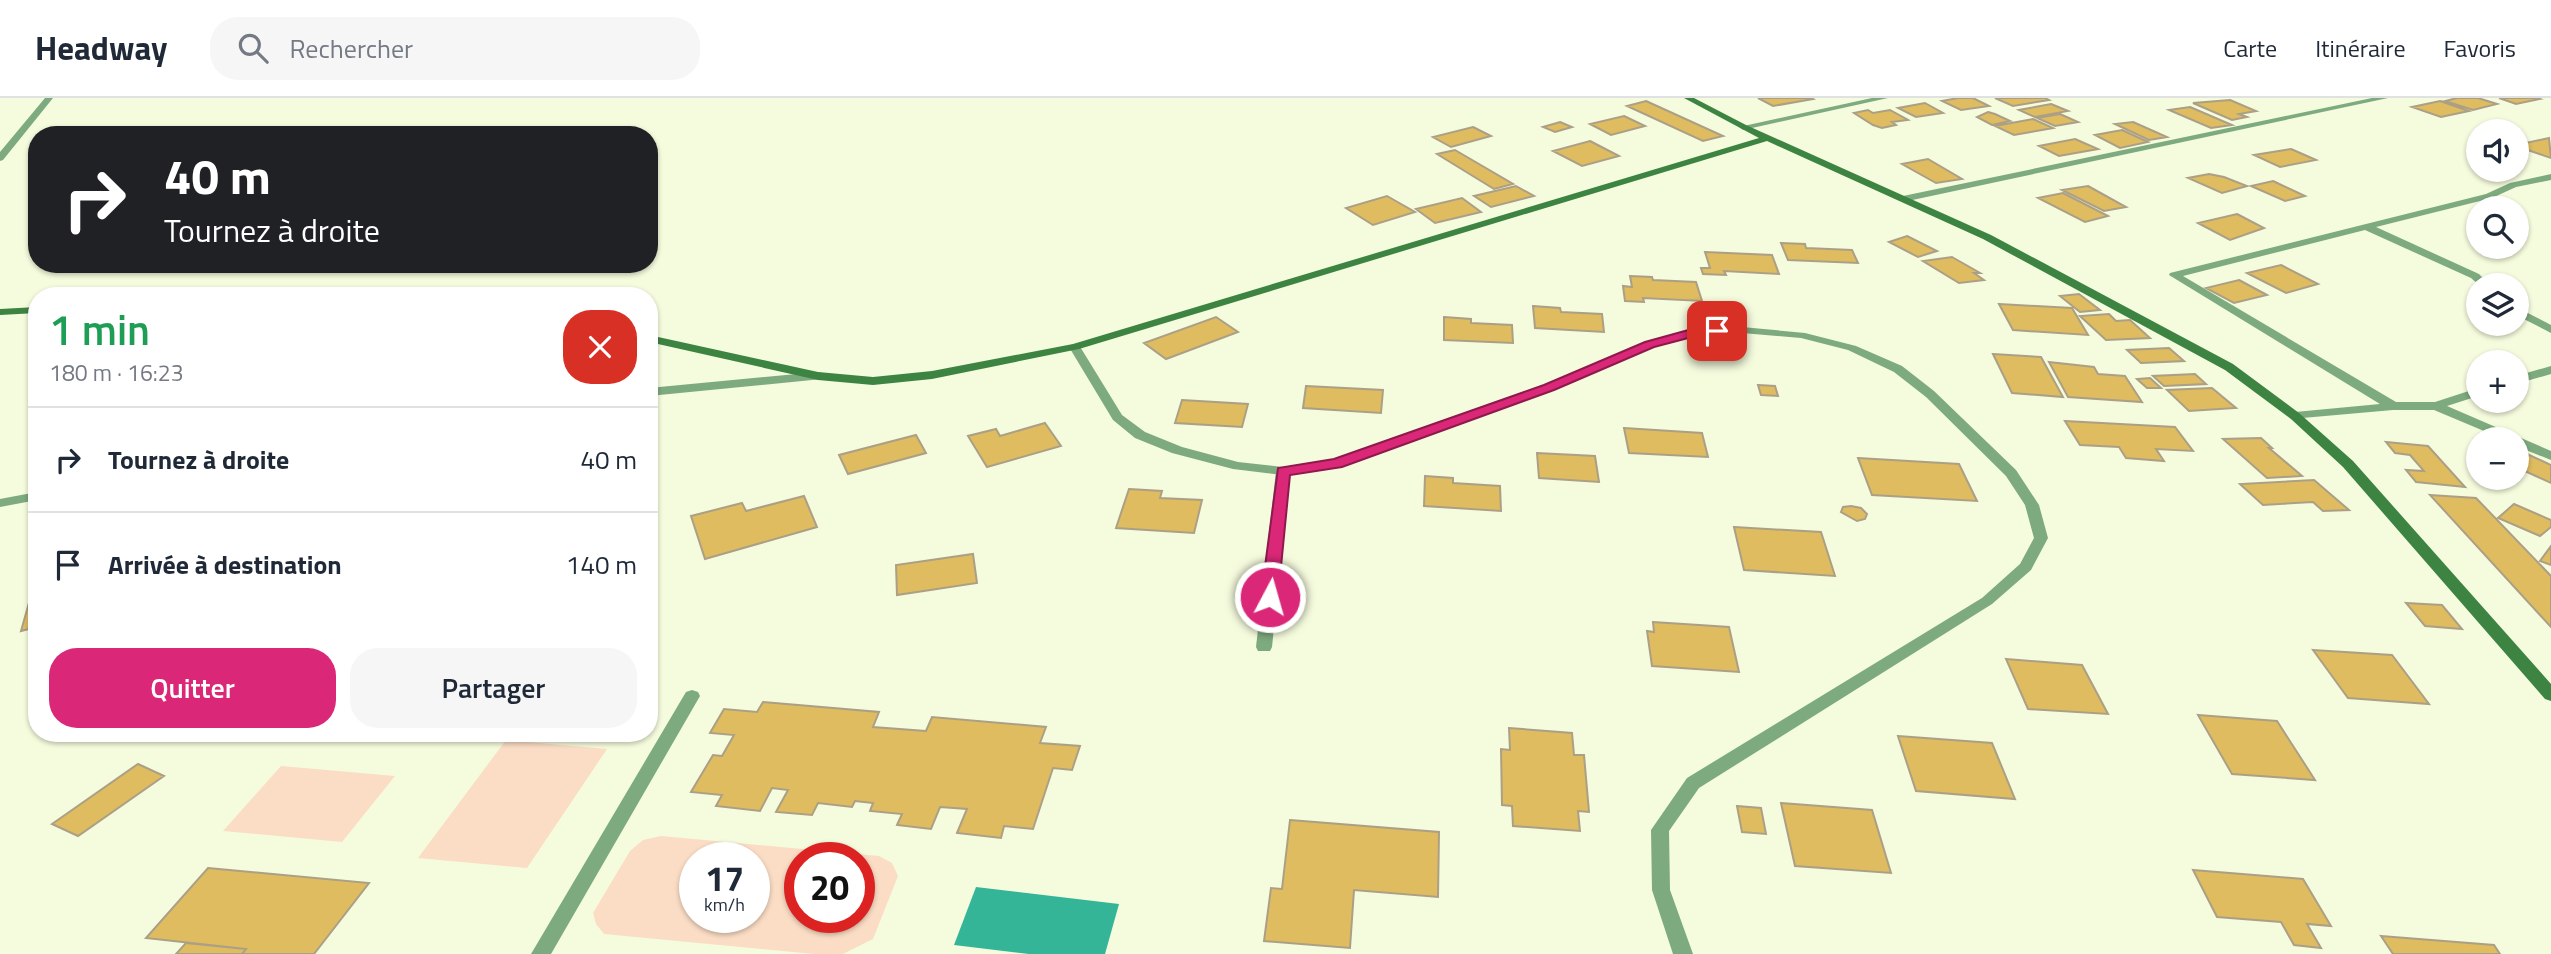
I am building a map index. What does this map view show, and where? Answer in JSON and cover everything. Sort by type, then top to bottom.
[{"type":"main road","points":[[1688,98],[1743,127],[1987,237],[2229,367],[2295,415],[2348,464],[2551,695]]},
{"type":"main road","points":[[658,340],[818,376],[873,381],[932,376],[1075,347],[1767,138]]},
{"type":"main road","points":[[0,312],[28,310]]},
{"type":"street","points":[[0,158],[50,98]]},
{"type":"street","points":[[1743,127],[1884,98]]},
{"type":"street","points":[[1903,199],[2384,98]]},
{"type":"street","points":[[2393,406],[2174,275],[2489,196],[2514,185],[2551,177]]},
{"type":"street","points":[[2367,227],[2468,273]]},
{"type":"street","points":[[2529,317],[2551,330]]},
{"type":"street","points":[[1075,347],[1117,417],[1140,435],[1177,450],[1238,467],[1283,471],[1337,463],[1549,387],[1649,344],[1692,333],[1742,330],[1814,338],[1852,348],[1898,369],[1930,394],[2011,473],[2032,505],[2041,538],[2026,567],[1986,601],[1693,783],[1660,830],[1661,890],[1683,954]]},
{"type":"street","points":[[2529,376],[2551,370]]},
{"type":"street","points":[[658,391],[818,376]]},
{"type":"street","points":[[2295,415],[2393,406],[2436,406],[2466,396]]},
{"type":"street","points":[[2436,406],[2485,427]]},
{"type":"street","points":[[2529,446],[2551,456]]},
{"type":"street","points":[[1264,647],[1283,471]]},
{"type":"street","points":[[0,503],[28,497]]},
{"type":"street","points":[[541,954],[692,696]]},
{"type":"shaded area","points":[[505,742],[607,749],[527,868],[418,858]]},
{"type":"shaded area","points":[[281,766],[395,776],[342,842],[223,831]]},
{"type":"shaded area","points":[[661,836],[726,842],[679,842],[679,933],[770,933],[770,846],[784,847],[784,933],[875,933],[875,856],[892,863],[898,876],[873,939],[843,954],[814,954],[604,934],[596,924],[593,913],[630,851],[643,840]]},
{"type":"water","points":[[976,887],[1119,904],[1105,954],[1029,954],[954,945]]},
{"type":"building","points":[[1758,98],[1811,98],[1813,99],[1773,106]]},
{"type":"building","points":[[1973,98],[1989,106],[1961,110],[1942,101]]},
{"type":"building","points":[[1995,98],[2045,98],[2049,100],[2013,106]]},
{"type":"building","points":[[2478,98],[2497,104],[2473,110],[2445,101]]},
{"type":"building","points":[[2499,98],[2537,98],[2540,99],[2516,104]]},
{"type":"building","points":[[2230,100],[2256,111],[2239,114],[2247,117],[2232,120],[2193,103]]},
{"type":"building","points":[[1646,101],[1723,136],[1703,141],[1627,106]]},
{"type":"building","points":[[2440,101],[2469,111],[2441,117],[2412,107]]},
{"type":"building","points":[[1925,103],[1943,113],[1916,117],[1898,108]]},
{"type":"building","points":[[2051,104],[2068,111],[2035,117],[2019,110]]},
{"type":"building","points":[[2190,107],[2232,125],[2211,128],[2169,110]]},
{"type":"building","points":[[1868,110],[1873,113],[1890,110],[1908,120],[1892,122],[1896,125],[1882,128],[1854,113]]},
{"type":"building","points":[[1988,112],[2010,121],[1992,125],[1977,117]]},
{"type":"building","points":[[2060,114],[2078,122],[2055,126],[2037,118]]},
{"type":"building","points":[[1624,116],[1645,126],[1611,135],[1590,124]]},
{"type":"building","points":[[2033,119],[2053,128],[2014,135],[1995,126]]},
{"type":"building","points":[[1560,122],[1572,127],[1555,132],[1543,127]]},
{"type":"building","points":[[2133,122],[2167,137],[2149,140],[2115,124]]},
{"type":"building","points":[[1473,127],[1491,136],[1451,147],[1433,137]]},
{"type":"building","points":[[2122,130],[2148,142],[2120,148],[2095,135]]},
{"type":"building","points":[[2549,138],[2551,158],[2529,150],[2529,142]]},
{"type":"building","points":[[2075,139],[2098,149],[2059,156],[2039,146]]},
{"type":"building","points":[[1590,141],[1619,156],[1582,166],[1553,151]]},
{"type":"building","points":[[2291,149],[2316,160],[2280,167],[2254,155]]},
{"type":"building","points":[[1455,150],[1513,184],[1494,189],[1437,154]]},
{"type":"building","points":[[1928,159],[1962,179],[1936,183],[1902,164]]},
{"type":"building","points":[[2209,174],[2247,186],[2222,193],[2188,178]]},
{"type":"building","points":[[2273,181],[2305,196],[2285,201],[2251,186]]},
{"type":"building","points":[[1516,186],[1534,196],[1491,207],[1474,196]]},
{"type":"building","points":[[2088,186],[2126,207],[2104,211],[2062,190]]},
{"type":"building","points":[[2063,193],[2108,216],[2085,222],[2038,198]]},
{"type":"building","points":[[1387,196],[1415,212],[1373,225],[1346,208]]},
{"type":"building","points":[[1462,198],[1481,212],[1435,223],[1416,209]]},
{"type":"building","points":[[2237,214],[2264,228],[2230,240],[2198,223]]},
{"type":"building","points":[[1907,236],[1937,251],[1918,257],[1889,242]]},
{"type":"building","points":[[1781,243],[1805,244],[1806,248],[1852,250],[1858,263],[1788,260]]},
{"type":"building","points":[[1705,252],[1772,255],[1779,274],[1724,271],[1726,275],[1703,274],[1701,268],[1710,268]]},
{"type":"building","points":[[1952,257],[1980,273],[1974,273],[1984,280],[1959,283],[1923,261]]},
{"type":"building","points":[[2281,265],[2318,284],[2286,293],[2247,273]]},
{"type":"building","points":[[1630,276],[1696,282],[1702,301],[1643,298],[1644,302],[1625,301],[1623,286],[1632,287]]},
{"type":"building","points":[[2239,280],[2267,295],[2234,303],[2206,288]]},
{"type":"building","points":[[2079,294],[2100,310],[2080,312],[2060,296]]},
{"type":"building","points":[[1999,304],[2072,308],[2088,335],[2013,330]]},
{"type":"building","points":[[1533,306],[1560,308],[1561,312],[1602,314],[1604,332],[1535,328]]},
{"type":"building","points":[[2109,314],[2116,321],[2130,320],[2150,338],[2106,340],[2080,316]]},
{"type":"building","points":[[1216,317],[1238,332],[1166,359],[1144,343]]},
{"type":"building","points":[[1444,317],[1471,319],[1471,323],[1512,325],[1513,343],[1444,340]]},
{"type":"building","points":[[2169,348],[2184,361],[2141,363],[2127,350]]},
{"type":"building","points":[[1993,354],[2041,357],[2063,397],[2012,393]]},
{"type":"building","points":[[2049,362],[2094,367],[2098,374],[2125,376],[2142,402],[2068,397]]},
{"type":"building","points":[[2195,374],[2206,384],[2164,386],[2153,376]]},
{"type":"building","points":[[2150,378],[2161,388],[2147,388],[2137,379]]},
{"type":"building","points":[[1758,385],[1775,386],[1778,396],[1761,395]]},
{"type":"building","points":[[1306,386],[1383,390],[1381,413],[1303,408]]},
{"type":"building","points":[[2212,388],[2236,408],[2189,411],[2167,390]]},
{"type":"building","points":[[1182,400],[1248,404],[1242,427],[1175,423]]},
{"type":"building","points":[[2065,421],[2175,427],[2193,451],[2156,449],[2164,461],[2126,458],[2119,447],[2080,445]]},
{"type":"building","points":[[1045,423],[1061,446],[987,467],[968,436],[996,429],[1000,436]]},
{"type":"building","points":[[1624,428],[1702,433],[1708,457],[1629,453]]},
{"type":"building","points":[[916,435],[926,453],[848,474],[839,455]]},
{"type":"building","points":[[2261,438],[2302,476],[2267,478],[2223,439]]},
{"type":"building","points":[[2386,442],[2428,446],[2465,487],[2416,482],[2406,470],[2424,471],[2410,455],[2395,453]]},
{"type":"building","points":[[1537,453],[1595,456],[1599,482],[1539,478]]},
{"type":"building","points":[[2529,455],[2551,465],[2551,483],[2529,473]]},
{"type":"building","points":[[1858,458],[1959,464],[1977,501],[1872,495]]},
{"type":"building","points":[[1425,476],[1453,478],[1453,483],[1500,486],[1501,511],[1424,506]]},
{"type":"building","points":[[2314,480],[2349,510],[2323,511],[2313,502],[2263,505],[2240,484]]},
{"type":"building","points":[[1129,489],[1162,491],[1160,498],[1202,500],[1194,533],[1116,528]]},
{"type":"building","points":[[2430,495],[2476,498],[2551,576],[2551,627]]},
{"type":"building","points":[[804,496],[817,527],[705,559],[691,516],[742,503],[746,511]]},
{"type":"building","points":[[2514,504],[2551,520],[2551,527],[2540,536],[2498,518]]},
{"type":"building","points":[[1843,507],[1861,508],[1867,514],[1865,519],[1857,521],[1841,512]]},
{"type":"building","points":[[1734,527],[1821,532],[1835,576],[1744,570]]},
{"type":"building","points":[[2551,546],[2551,565],[2540,561]]},
{"type":"building","points":[[973,554],[977,583],[897,595],[896,565]]},
{"type":"building","points":[[2406,603],[2442,605],[2462,629],[2425,626]]},
{"type":"building","points":[[28,606],[28,629],[21,631]]},
{"type":"building","points":[[1653,622],[1729,627],[1739,672],[1652,666],[1647,631],[1654,632]]},
{"type":"building","points":[[2313,650],[2392,655],[2429,704],[2348,698]]},
{"type":"building","points":[[2006,659],[2082,665],[2108,714],[2028,709]]},
{"type":"building","points":[[763,702],[879,712],[873,727],[926,731],[932,717],[1046,727],[1040,743],[1080,746],[1072,770],[1053,768],[1033,829],[1004,826],[1001,838],[957,833],[967,809],[940,807],[931,829],[897,825],[902,814],[870,811],[873,803],[855,801],[852,807],[818,803],[812,815],[776,812],[788,790],[772,788],[760,811],[716,806],[722,795],[691,792],[713,755],[722,756],[734,735],[710,733],[724,709],[757,712]]},
{"type":"building","points":[[2198,715],[2277,721],[2315,780],[2232,774]]},
{"type":"building","points":[[1509,728],[1572,733],[1574,755],[1584,755],[1589,812],[1578,811],[1580,831],[1513,826],[1512,806],[1502,805],[1501,749],[1510,750]]},
{"type":"building","points":[[1898,736],[1992,743],[2015,799],[1916,791]]},
{"type":"building","points":[[138,764],[164,776],[78,836],[52,824]]},
{"type":"building","points":[[1781,803],[1872,810],[1891,873],[1795,866]]},
{"type":"building","points":[[1737,806],[1761,808],[1766,834],[1742,832]]},
{"type":"building","points":[[1290,820],[1439,832],[1438,897],[1354,890],[1350,948],[1264,941],[1271,888],[1282,889]]},
{"type":"building","points":[[208,868],[369,883],[314,954],[242,954],[246,949],[146,938]]},
{"type":"building","points":[[2193,870],[2303,879],[2331,926],[2307,924],[2321,948],[2294,945],[2281,922],[2217,917]]},
{"type":"building","points":[[2381,936],[2494,945],[2500,954],[2393,954]]},
{"type":"building","points":[[186,943],[246,949],[242,954],[176,954]]},
{"type":"route","points":[[1270,597],[1283,471],[1337,463],[1549,387],[1649,344],[1692,333],[1717,331]]}]
